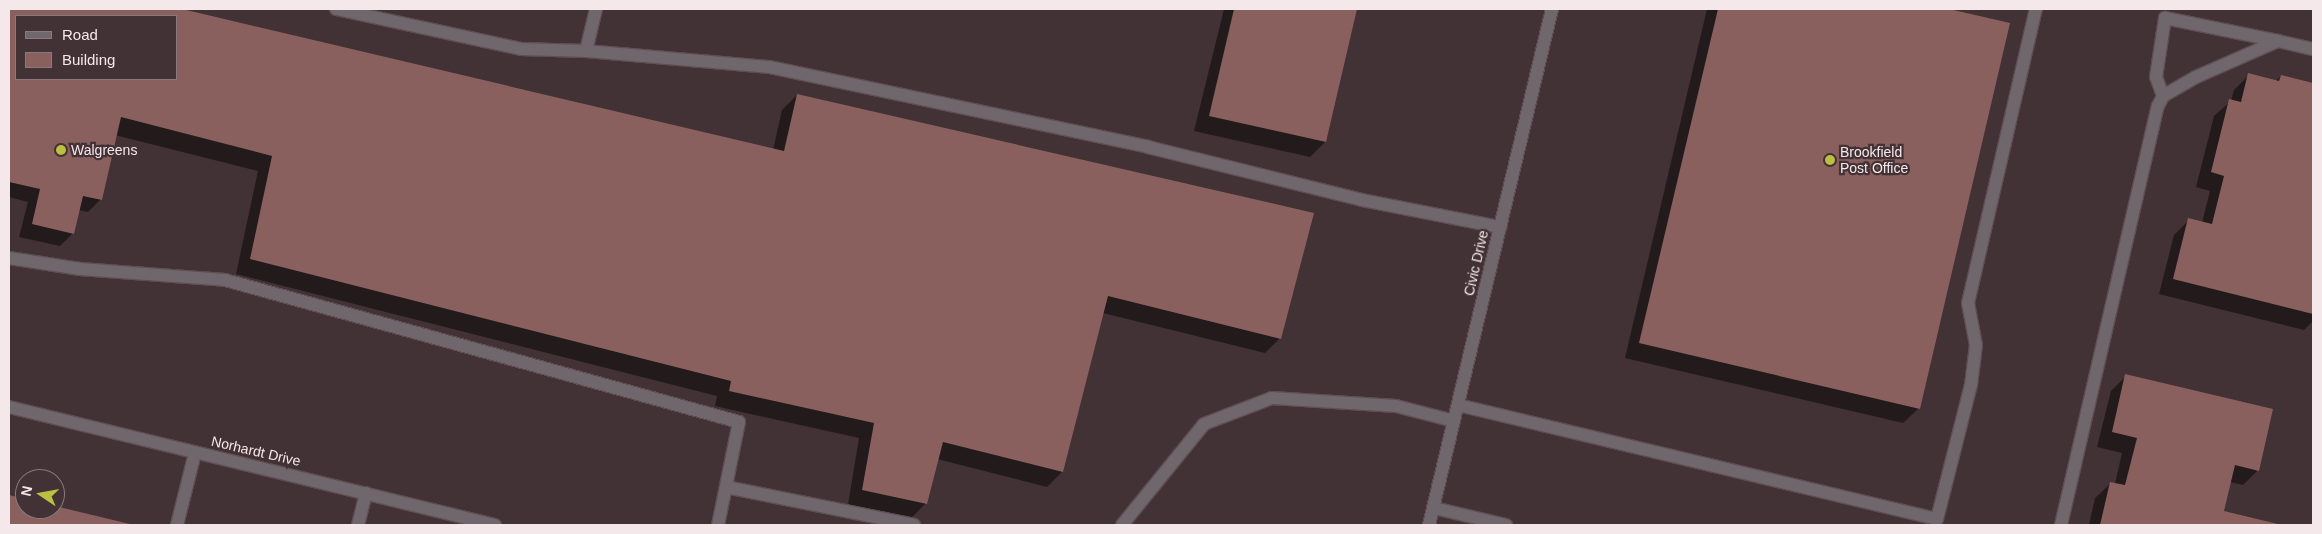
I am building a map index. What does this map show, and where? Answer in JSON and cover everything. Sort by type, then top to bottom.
[{"type":"street","points":[[336,9],[521,49],[586,51],[770,67],[1148,146],[1362,200],[1500,227]]},
{"type":"street","points":[[586,51],[596,9]]},
{"type":"street","name":"Civic Drive","points":[[1430,525],[1552,9]]},
{"type":"street","points":[[1458,405],[1936,520],[1971,385],[1976,345],[1968,303],[2036,9]]},
{"type":"street","points":[[2163,96],[2156,77],[2165,18],[2313,49]]},
{"type":"street","points":[[2061,525],[2158,106],[2163,96],[2196,77],[2278,41]]},
{"type":"street","points":[[9,258],[80,269],[225,280],[739,422],[718,525]]},
{"type":"street","points":[[1122,525],[1204,424],[1272,398],[1396,406],[1454,421]]},
{"type":"street","name":"Norhardt Drive","points":[[9,407],[495,525]]},
{"type":"street","points":[[177,525],[195,453]]},
{"type":"street","points":[[726,486],[914,525]]},
{"type":"street","points":[[358,525],[366,493]]},
{"type":"street","points":[[1434,508],[1506,525]]},
{"type":"building","points":[[9,9],[182,9],[784,151],[797,94],[1314,213],[1281,339],[1108,296],[1063,472],[943,442],[927,504],[862,490],[874,423],[729,391],[731,381],[250,259],[272,156],[121,117],[102,200],[83,196],[74,234],[32,224],[40,189],[9,182]]},
{"type":"building","points":[[1234,9],[1357,9],[1326,142],[1209,116]]},
{"type":"building","name":"Brookfield Post Office","points":[[1718,9],[1949,9],[2010,23],[1920,409],[1639,343]]},
{"type":"building","points":[[2248,73],[2279,81],[2281,75],[2313,83],[2313,314],[2173,279],[2188,218],[2212,224],[2224,176],[2211,172],[2229,99],[2241,102]]},
{"type":"building","points":[[2125,374],[2273,409],[2259,471],[2235,465],[2224,511],[2282,525],[2100,525],[2110,482],[2125,485],[2137,438],[2112,432]]},
{"type":"building","points":[[9,495],[15,496],[15,519],[65,519],[65,508],[134,525],[9,525]]},
{"type":"place","name":"Walgreens","points":[[61,150]]},
{"type":"place","name":"Brookfield Post Office","points":[[1830,160]]}]
